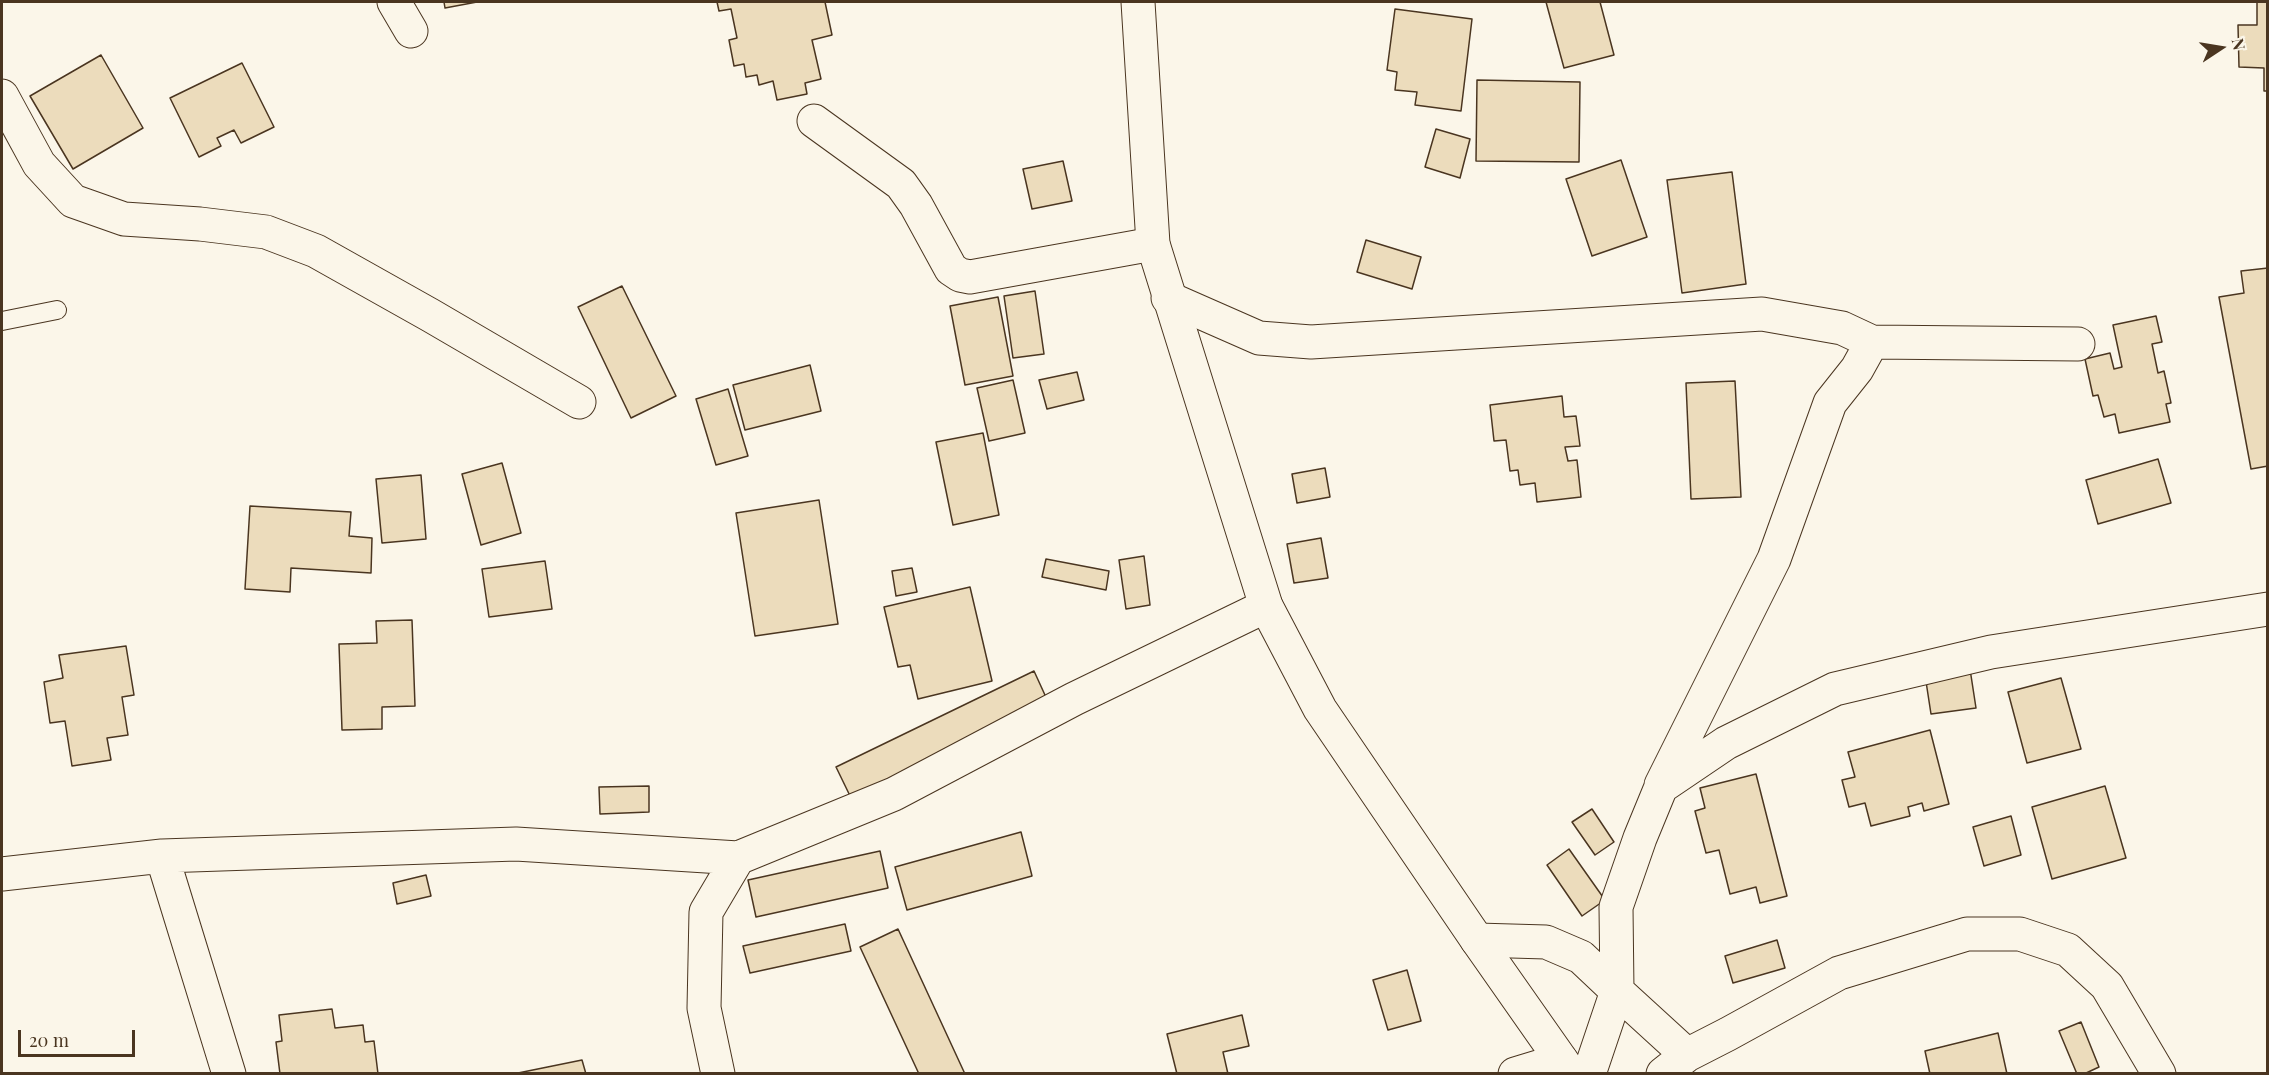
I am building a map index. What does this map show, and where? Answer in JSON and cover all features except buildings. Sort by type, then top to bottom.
[{"type":"street","points":[[394,2],[411,30]]},
{"type":"street","points":[[1138,2],[1153,244],[1266,606],[1320,709],[1477,940],[1574,1069]]},
{"type":"street","points":[[2,96],[39,164],[73,201],[124,219],[200,224],[266,232],[316,251],[579,402]]},
{"type":"street","points":[[814,121],[901,184],[916,205],[951,269],[960,275],[970,277],[1153,244]]},
{"type":"street","points":[[1168,298],[1259,338],[1311,342],[1762,314],[1842,328],[1872,342],[2078,344]]},
{"type":"street","points":[[1574,1069],[1617,992],[1616,907],[1640,838],[1661,787],[1774,559],[1830,403],[1857,369],[1872,342]]},
{"type":"street","points":[[2,874],[162,856],[516,844],[738,858],[894,794],[1074,699],[1266,606]]},
{"type":"street","points":[[1661,787],[1726,743],[1834,689],[1991,652],[2268,609]]},
{"type":"street","points":[[162,856],[229,1074]]},
{"type":"street","points":[[718,1074],[704,1008],[706,912],[738,858]]},
{"type":"street","points":[[1477,940],[1546,942],[1581,957],[1617,992],[1675,1064],[1839,973],[1967,934],[2020,934],[2068,950],[2107,986],[2159,1074]]},
{"type":"street","points":[[1515,1074],[1574,1069]]},
{"type":"lane","points":[[2,321],[57,310]]}]
